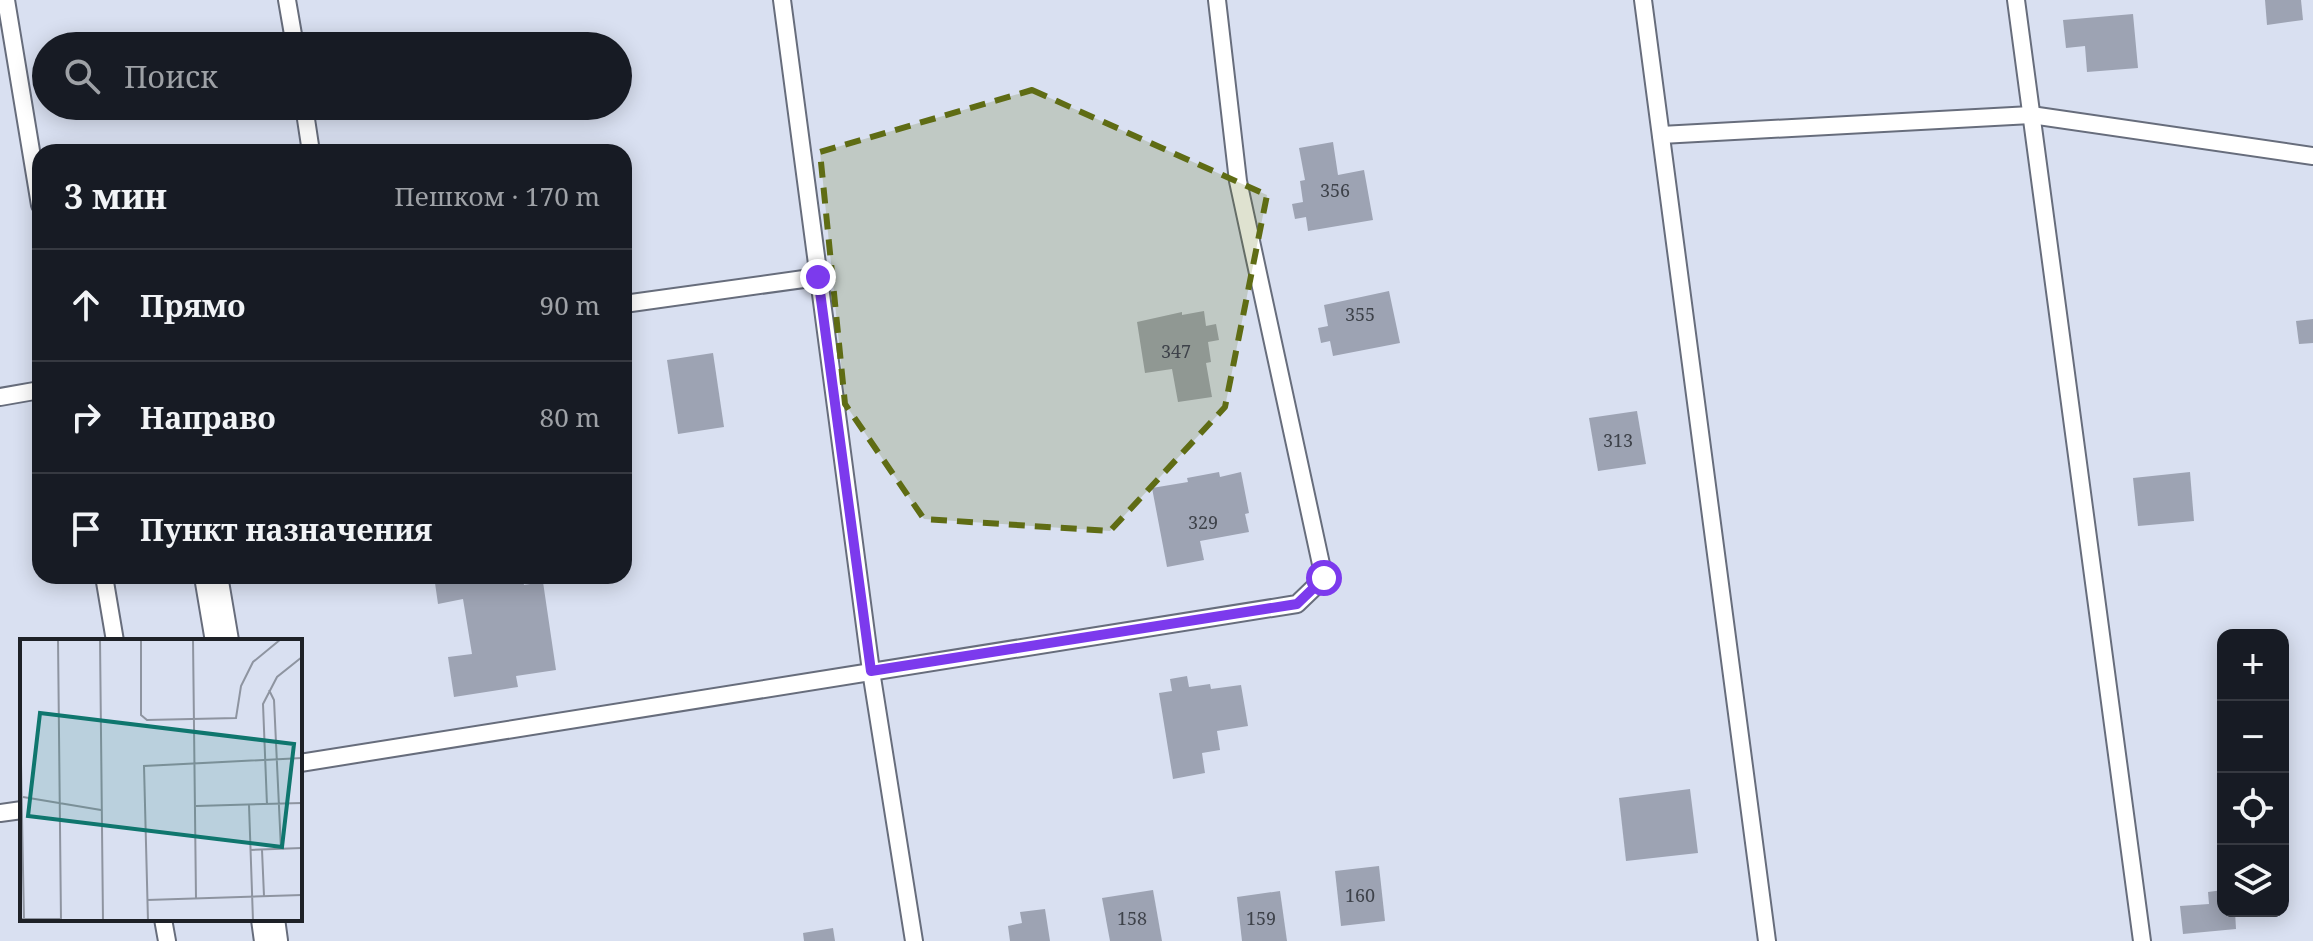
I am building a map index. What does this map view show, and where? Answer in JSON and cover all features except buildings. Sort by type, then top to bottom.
[{"type":"street","points":[[212,584],[222,639]]},
{"type":"street","points":[[268,921],[271,941]]},
{"type":"lane","points":[[6,0],[32,157]]},
{"type":"lane","points":[[287,0],[293,32]]},
{"type":"lane","points":[[782,0],[871,671],[914,941]]},
{"type":"lane","points":[[302,763],[1297,604],[1324,578],[1238,181],[1217,0]]},
{"type":"lane","points":[[1643,0],[1767,941]]},
{"type":"lane","points":[[2016,0],[2142,941]]},
{"type":"lane","points":[[1661,135],[2031,115],[2313,156]]},
{"type":"lane","points":[[306,120],[310,144]]},
{"type":"lane","points":[[632,303],[818,277]]},
{"type":"lane","points":[[0,397],[32,391]]},
{"type":"lane","points":[[105,584],[115,639]]},
{"type":"lane","points":[[0,813],[20,810]]},
{"type":"lane","points":[[163,921],[167,941]]},
{"type":"highlighted area","points":[[1032,90],[1267,195],[1225,407],[1110,531],[924,519],[845,404],[820,152]]},
{"type":"route","points":[[818,277],[871,671],[1297,604],[1324,578]]}]
